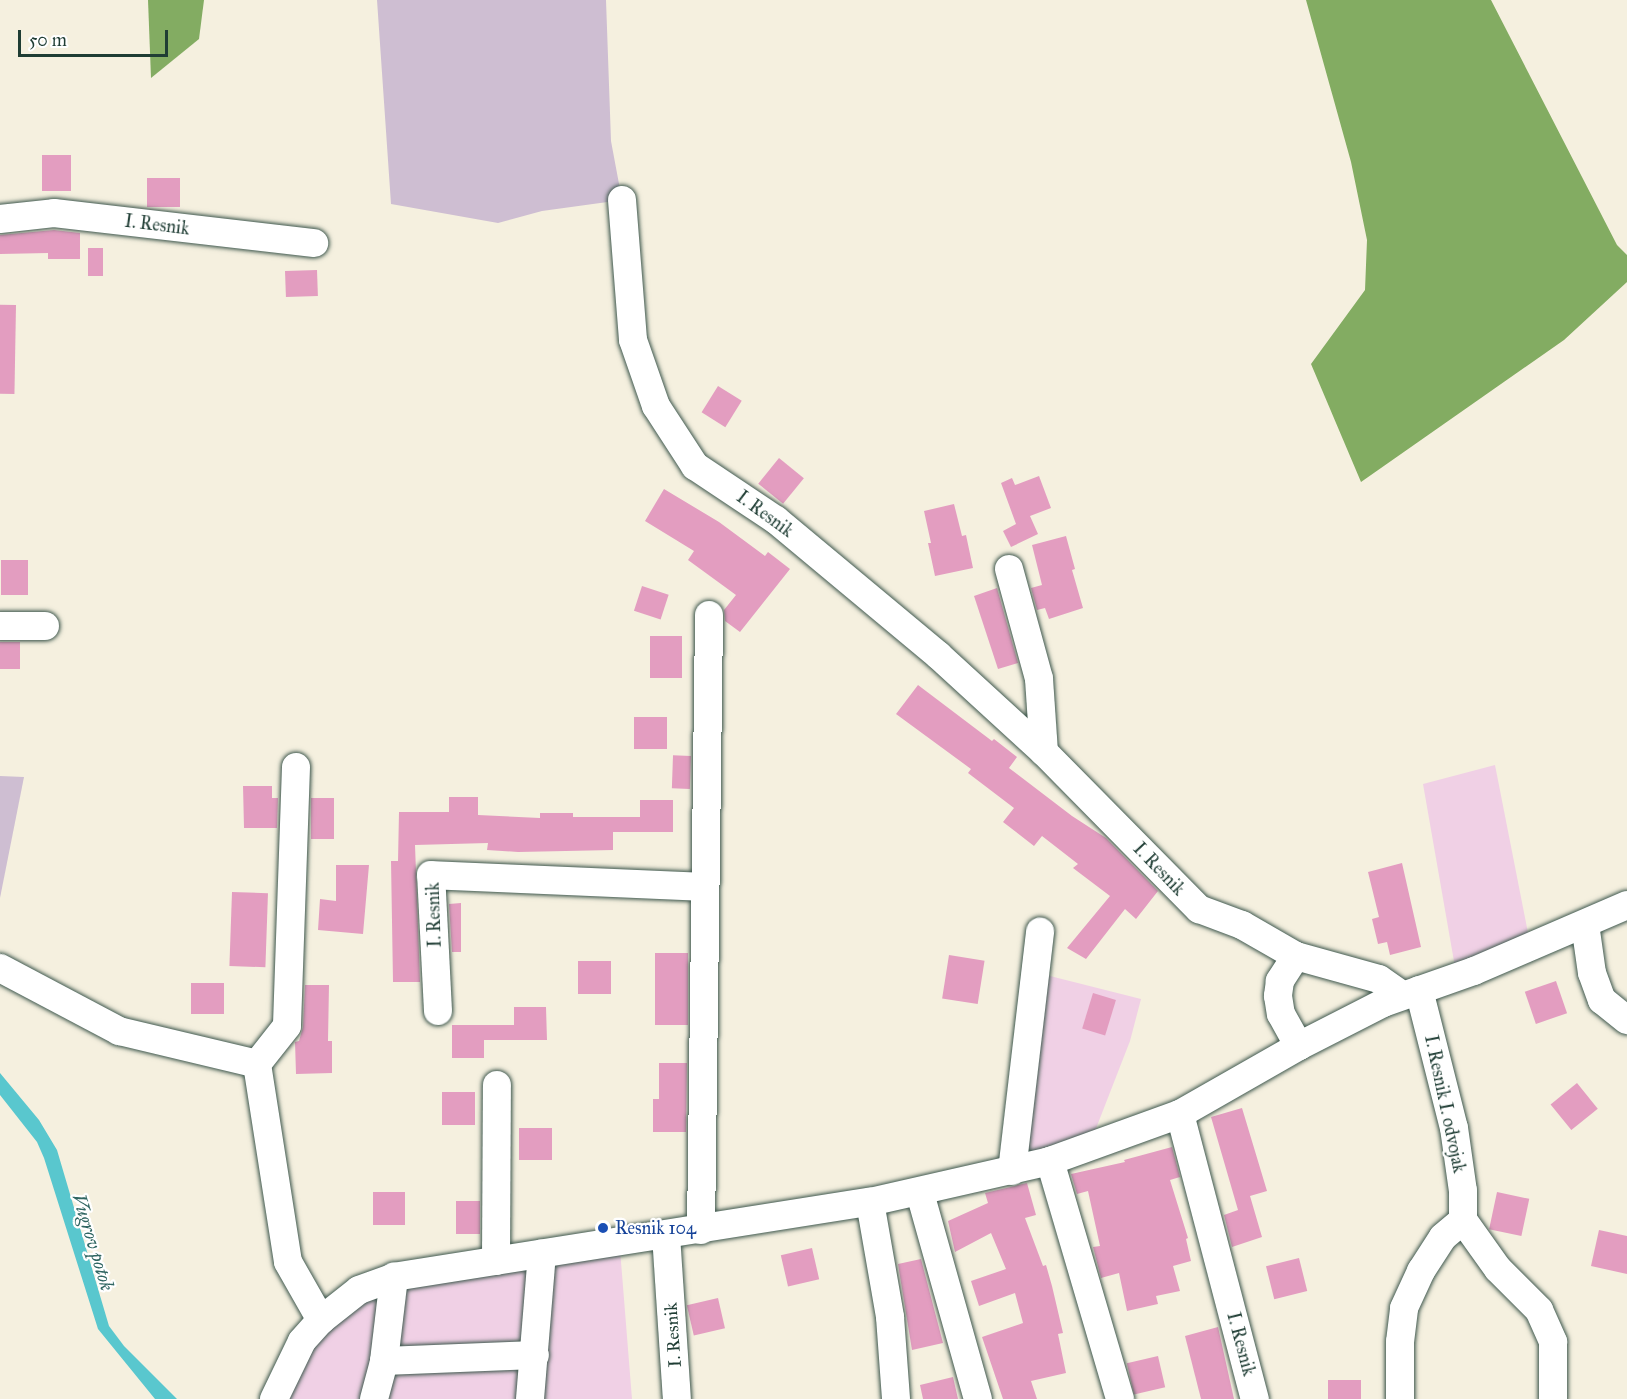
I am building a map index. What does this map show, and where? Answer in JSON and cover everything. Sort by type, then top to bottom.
[{"type":"street","name":"I. Resnik","points":[[622,200],[633,340],[656,406],[695,466],[776,520],[938,655],[1044,752],[1198,909],[1242,925],[1296,956],[1370,976],[1410,992]]},
{"type":"street","name":"I. Resnik","points":[[0,219],[54,213],[314,243]]},
{"type":"street","points":[[1009,568],[1039,680],[1044,752]]},
{"type":"street","points":[[701,1230],[709,615]]},
{"type":"street","points":[[0,626],[45,626]]},
{"type":"street","points":[[296,767],[287,1026],[257,1064],[288,1262],[321,1320]]},
{"type":"street","name":"I. Resnik","points":[[438,1011],[431,875],[704,887]]},
{"type":"street","points":[[274,1399],[302,1341],[321,1320],[359,1290],[394,1277],[870,1202],[1050,1161],[1180,1114],[1299,1046],[1410,992],[1474,971],[1627,905]]},
{"type":"street","points":[[1585,924],[1592,973],[1602,1000],[1627,1020]]},
{"type":"street","points":[[1012,1171],[1040,932]]},
{"type":"street","points":[[1296,956],[1280,981],[1278,996],[1281,1014],[1299,1046]]},
{"type":"street","points":[[0,968],[119,1031],[257,1064]]},
{"type":"street","name":"I. Resnik I. odvojak","points":[[1410,992],[1454,1128],[1463,1191],[1463,1220]]},
{"type":"street","points":[[496,1261],[497,1085]]},
{"type":"street","name":"I. Resnik","points":[[1180,1114],[1256,1399]]},
{"type":"street","points":[[1050,1161],[1120,1399]]},
{"type":"street","points":[[920,1192],[978,1399]]},
{"type":"street","points":[[870,1202],[890,1317],[896,1399]]},
{"type":"street","points":[[1400,1399],[1400,1342],[1404,1308],[1421,1270],[1443,1237],[1463,1220],[1498,1269],[1539,1310],[1553,1342],[1553,1399]]},
{"type":"street","name":"I. Resnik","points":[[666,1235],[677,1399]]},
{"type":"street","points":[[530,1399],[542,1253]]},
{"type":"street","points":[[374,1399],[384,1361],[394,1277]]},
{"type":"street","points":[[384,1361],[535,1355]]},
{"type":"shaded area","points":[[377,0],[606,0],[611,141],[622,200],[542,211],[498,223],[391,204]]},
{"type":"shaded area","points":[[1495,765],[1529,938],[1455,967],[1423,784]]},
{"type":"shaded area","points":[[0,776],[24,777],[0,898]]},
{"type":"shaded area","points":[[1046,975],[1141,999],[1130,1041],[1095,1131],[1028,1153]]},
{"type":"shaded area","points":[[620,1249],[632,1399],[285,1399],[296,1371],[335,1317],[385,1292]]},
{"type":"green space","points":[[148,0],[204,0],[199,39],[151,78]]},
{"type":"green space","points":[[1306,0],[1491,0],[1617,245],[1627,255],[1627,282],[1564,340],[1361,482],[1311,364],[1365,290],[1367,240],[1351,162]]},
{"type":"water","points":[[0,1073],[39,1120],[57,1150],[109,1326],[124,1346],[177,1399],[155,1399],[98,1329],[44,1158],[37,1142],[0,1095]]},
{"type":"building","points":[[42,155],[71,155],[71,191],[42,191]]},
{"type":"building","points":[[147,178],[180,178],[180,207],[147,207]]},
{"type":"building","points":[[54,230],[80,233],[80,259],[48,259],[48,253],[0,254],[0,235]]},
{"type":"building","points":[[88,248],[103,248],[103,276],[88,276]]},
{"type":"building","points":[[317,270],[318,296],[286,297],[285,271]]},
{"type":"building","points":[[0,305],[16,305],[14,394],[0,394]]},
{"type":"building","points":[[718,386],[742,401],[725,427],[702,412]]},
{"type":"building","points":[[779,458],[804,478],[783,504],[758,484]]},
{"type":"building","points":[[1039,476],[1051,508],[1030,516],[1038,534],[1011,547],[1003,531],[1016,524],[1001,483],[1012,478],[1015,485]]},
{"type":"building","points":[[664,489],[719,522],[765,556],[768,552],[790,569],[740,632],[725,621],[724,610],[736,595],[688,560],[694,551],[645,521]]},
{"type":"building","points":[[954,504],[962,536],[966,535],[973,568],[935,576],[924,511]]},
{"type":"building","points":[[1066,536],[1075,569],[1072,570],[1083,608],[1049,619],[1045,608],[1037,610],[1031,588],[1042,585],[1032,545]]},
{"type":"building","points":[[1,560],[28,560],[28,595],[1,595]]},
{"type":"building","points":[[642,586],[669,595],[661,619],[634,611]]},
{"type":"building","points":[[997,588],[1018,663],[998,669],[974,596]]},
{"type":"building","points":[[650,636],[682,636],[682,678],[650,678]]},
{"type":"building","points":[[0,642],[20,642],[20,669],[0,669]]},
{"type":"building","points":[[918,685],[1017,757],[1009,768],[1072,816],[1106,838],[1158,891],[1136,919],[1125,909],[1086,959],[1067,948],[1110,896],[1073,868],[1078,864],[1042,836],[1034,846],[1003,822],[1014,808],[968,773],[971,769],[896,714]]},
{"type":"building","points":[[634,717],[667,717],[667,749],[634,749]]},
{"type":"building","points":[[673,755],[691,756],[690,789],[672,788]]},
{"type":"building","points":[[243,786],[272,786],[272,798],[278,798],[277,828],[244,828]]},
{"type":"building","points":[[449,797],[478,797],[478,815],[540,818],[540,813],[573,813],[573,817],[640,817],[640,800],[673,800],[673,832],[613,832],[613,850],[518,852],[487,850],[488,843],[415,845],[420,982],[393,982],[391,861],[398,861],[399,812],[449,812]]},
{"type":"building","points":[[311,798],[334,798],[334,839],[311,839]]},
{"type":"building","points":[[1402,863],[1421,947],[1390,955],[1387,942],[1378,944],[1372,919],[1379,917],[1368,872]]},
{"type":"building","points":[[336,865],[369,865],[363,934],[318,930],[320,899],[336,901]]},
{"type":"building","points":[[232,892],[268,893],[265,967],[229,966]]},
{"type":"building","points":[[461,903],[461,952],[452,952],[449,904]]},
{"type":"building","points":[[655,953],[688,953],[688,1025],[655,1025]]},
{"type":"building","points":[[949,955],[985,961],[978,1004],[942,998]]},
{"type":"building","points":[[578,961],[611,961],[611,994],[578,994]]},
{"type":"building","points":[[1556,981],[1567,1013],[1536,1024],[1525,992]]},
{"type":"building","points":[[191,983],[224,983],[224,1014],[191,1014]]},
{"type":"building","points":[[305,985],[329,985],[328,1041],[332,1041],[332,1073],[296,1074],[295,1042],[299,1041],[303,1027]]},
{"type":"building","points":[[1093,993],[1116,1000],[1105,1035],[1082,1028]]},
{"type":"building","points":[[514,1007],[546,1007],[547,1040],[484,1040],[484,1058],[452,1058],[452,1025],[514,1025]]},
{"type":"building","points":[[659,1063],[687,1063],[686,1132],[653,1132],[653,1099],[659,1099]]},
{"type":"building","points":[[1577,1083],[1598,1109],[1571,1130],[1551,1104]]},
{"type":"building","points":[[442,1092],[475,1092],[475,1125],[442,1125]]},
{"type":"building","points":[[1242,1108],[1267,1191],[1250,1196],[1262,1237],[1232,1247],[1224,1215],[1238,1210],[1211,1117]]},
{"type":"building","points":[[519,1128],[552,1128],[552,1160],[519,1160]]},
{"type":"building","points":[[1172,1147],[1180,1177],[1170,1180],[1188,1238],[1186,1239],[1191,1261],[1173,1266],[1180,1291],[1156,1296],[1158,1304],[1127,1311],[1119,1273],[1101,1278],[1093,1247],[1100,1246],[1088,1191],[1077,1194],[1071,1174],[1125,1162],[1124,1160]]},
{"type":"building","points":[[1027,1183],[1036,1215],[1025,1218],[1043,1266],[1046,1265],[1052,1286],[1063,1333],[1058,1334],[1066,1373],[1031,1381],[1037,1399],[1003,1399],[982,1337],[1023,1323],[1015,1293],[979,1306],[971,1281],[1006,1269],[991,1233],[955,1252],[948,1221],[988,1203],[985,1193]]},
{"type":"building","points":[[373,1192],[405,1192],[405,1225],[373,1225]]},
{"type":"building","points":[[1497,1192],[1529,1199],[1521,1236],[1489,1229]]},
{"type":"building","points":[[456,1201],[480,1201],[480,1234],[456,1234]]},
{"type":"building","points":[[1599,1230],[1627,1236],[1627,1274],[1591,1266]]},
{"type":"building","points":[[812,1248],[819,1279],[788,1286],[781,1255]]},
{"type":"building","points":[[1299,1258],[1307,1291],[1274,1299],[1266,1266]]},
{"type":"building","points":[[921,1259],[943,1343],[912,1350],[898,1264]]},
{"type":"building","points":[[718,1298],[725,1328],[694,1335],[687,1305]]},
{"type":"building","points":[[1218,1327],[1234,1399],[1201,1399],[1185,1336]]},
{"type":"building","points":[[1158,1356],[1165,1387],[1134,1394],[1127,1363]]},
{"type":"building","points":[[953,1377],[958,1399],[923,1399],[920,1385]]},
{"type":"building","points":[[1328,1380],[1361,1380],[1361,1399],[1328,1399]]},
{"type":"place","name":"Resnik 104","points":[[603,1228]]},
{"type":"water label","name":"Vugrov potok","points":[[93,1242]]}]
